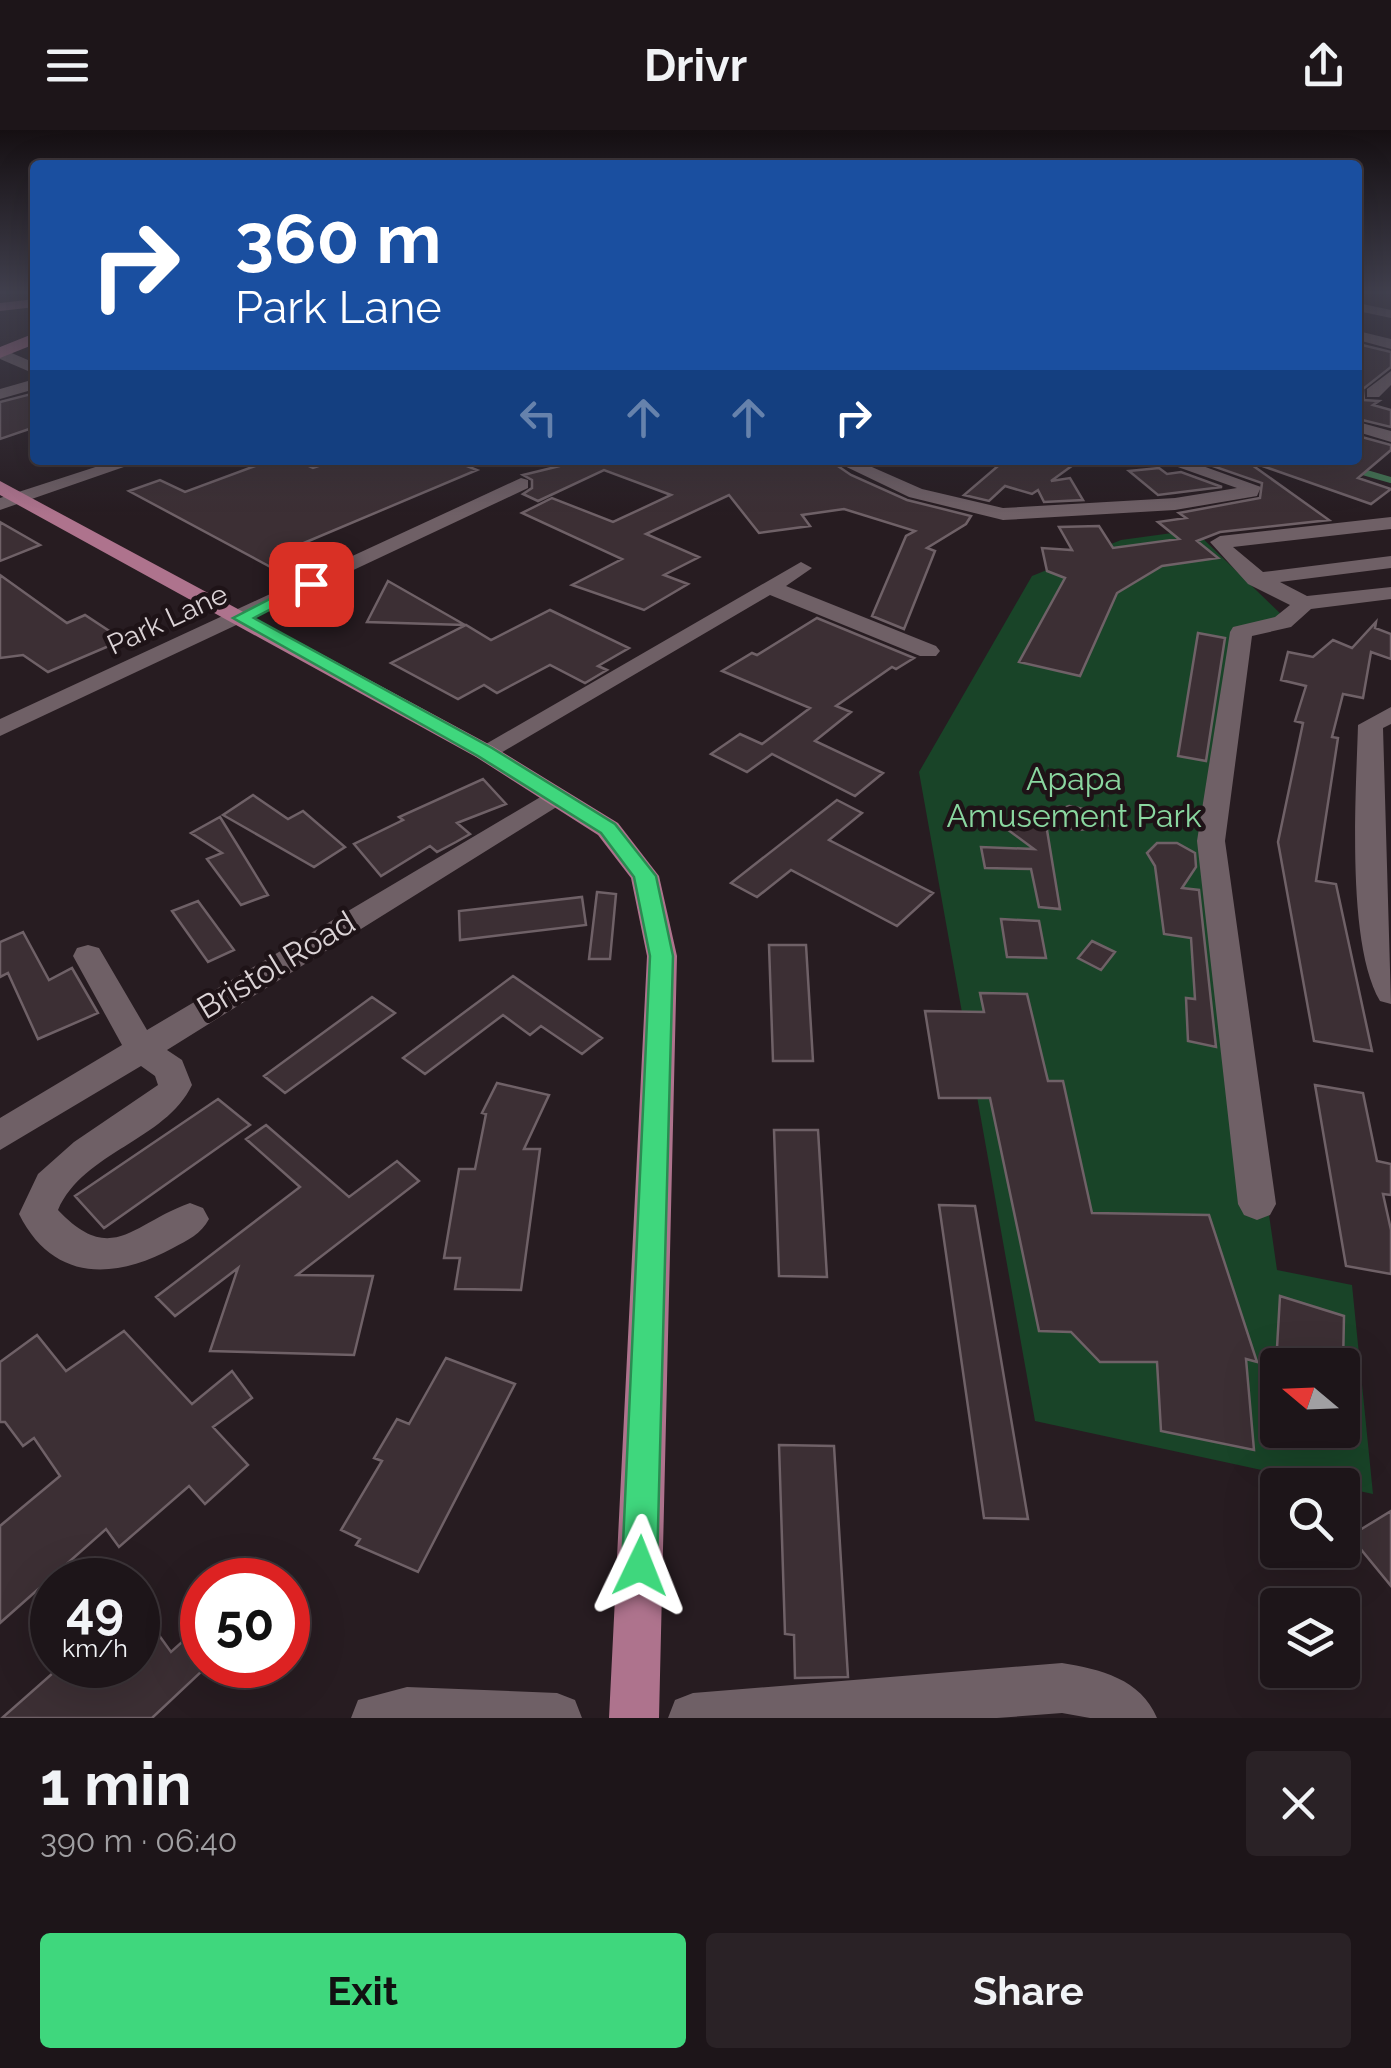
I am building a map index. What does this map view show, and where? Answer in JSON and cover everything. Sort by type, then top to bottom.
[{"type":"main road","points":[[6,496],[241,618],[485,752],[608,828],[645,876],[662,956],[634,1718]]},
{"type":"street","points":[[1373,392],[1391,376]]},
{"type":"street","points":[[0,394],[30,385]]},
{"type":"street","points":[[1362,429],[1391,436]]},
{"type":"street","points":[[6,496],[117,465]]},
{"type":"street","points":[[853,465],[916,493],[1002,514],[1175,504],[1250,492],[1252,488],[1183,465]]},
{"type":"street","name":"Park Lane","points":[[0,728],[521,484]]},
{"type":"street","points":[[1391,523],[1222,539],[1223,551],[1255,579],[1305,603],[1391,593]]},
{"type":"street","points":[[1255,579],[1391,562]]},
{"type":"street","points":[[485,752],[801,568]]},
{"type":"street","points":[[770,587],[928,651]]},
{"type":"street","points":[[1257,1204],[1211,840],[1241,632],[1283,622],[1305,603]]},
{"type":"street","points":[[1391,714],[1370,725],[1380,822],[1382,965],[1391,992]]},
{"type":"street","name":"Bristol Road","points":[[0,1136],[554,797]]},
{"type":"street","points":[[88,956],[140,1048],[170,1069],[175,1085],[168,1098],[87,1152],[51,1185],[38,1214],[74,1249],[107,1255],[140,1246],[190,1219]]},
{"type":"street","points":[[693,1718],[1062,1688],[1099,1694],[1132,1718]]},
{"type":"street","points":[[376,1718],[407,1712],[557,1718]]},
{"type":"green space","name":"Apapa Amusement Park","points":[[1194,530],[1287,620],[1248,627],[1216,848],[1277,1270],[1352,1285],[1358,1348],[1260,1348],[1260,1448],[1360,1448],[1360,1365],[1373,1494],[1360,1491],[1360,1468],[1260,1470],[1035,1421],[919,772],[1032,576],[1121,540]]},
{"type":"building","points":[[1362,368],[1390,368],[1363,389],[1364,400],[1379,401],[1373,405],[1391,410],[1391,427],[1362,420]]},
{"type":"building","points":[[30,394],[30,429],[0,439],[0,402]]},
{"type":"building","points":[[1362,437],[1391,445],[1391,450],[1358,478],[1391,489],[1371,504],[1260,465],[1362,465]]},
{"type":"building","points":[[258,465],[464,465],[477,470],[292,548],[324,565],[293,579],[129,491],[160,480],[185,492]]},
{"type":"building","points":[[564,465],[836,465],[907,500],[971,516],[966,524],[927,548],[935,551],[904,629],[872,616],[906,536],[915,531],[844,509],[802,515],[810,526],[759,533],[729,495],[646,534],[699,557],[664,575],[688,584],[644,610],[572,585],[622,559],[522,513],[552,498],[613,522],[671,495],[604,470],[538,501],[523,494],[532,488],[532,480],[523,475]]},
{"type":"building","points":[[999,465],[1073,465],[1051,481],[1070,478],[1083,500],[1044,502],[1038,490],[1032,494],[1005,486],[989,501],[964,495]]},
{"type":"building","points":[[1210,465],[1252,465],[1329,520],[1220,532],[1197,541],[1218,558],[1162,566],[1117,593],[1080,676],[1019,662],[1065,578],[1047,571],[1042,548],[1072,550],[1059,527],[1099,526],[1113,548],[1179,539],[1158,522],[1186,518],[1179,513],[1260,498],[1262,483]]},
{"type":"building","points":[[1159,468],[1167,474],[1181,472],[1222,487],[1158,495],[1129,471]]},
{"type":"building","points":[[0,522],[40,545],[0,561]]},
{"type":"building","points":[[0,575],[67,623],[85,615],[123,640],[48,672],[23,655],[0,658]]},
{"type":"building","points":[[388,581],[465,625],[367,622]]},
{"type":"building","points":[[550,610],[629,648],[598,666],[607,670],[585,683],[550,665],[497,693],[484,685],[458,699],[391,663],[466,625],[491,640]]},
{"type":"building","points":[[817,618],[914,658],[896,669],[892,667],[836,706],[851,712],[815,741],[883,773],[855,796],[772,754],[747,772],[711,754],[740,734],[762,744],[810,708],[722,671],[752,653],[757,655]]},
{"type":"building","points":[[1376,622],[1375,628],[1391,634],[1391,659],[1371,652],[1363,698],[1343,694],[1332,737],[1338,738],[1316,881],[1336,884],[1372,1051],[1314,1041],[1278,842],[1303,723],[1295,721],[1306,686],[1281,680],[1288,652],[1313,657],[1333,640],[1352,648]]},
{"type":"building","points":[[1198,633],[1225,638],[1206,761],[1178,756]]},
{"type":"building","points":[[483,779],[506,804],[457,823],[470,834],[437,852],[430,846],[381,876],[354,844],[403,820],[399,817]]},
{"type":"building","points":[[253,795],[288,819],[303,811],[345,847],[314,867],[223,815]]},
{"type":"building","points":[[837,800],[862,813],[829,840],[933,893],[897,926],[791,870],[757,897],[731,883]]},
{"type":"building","points":[[1069,806],[1088,810],[1108,826],[1079,830],[1046,824],[1060,909],[1039,907],[1031,869],[985,868],[981,847],[1034,849],[1000,824]]},
{"type":"building","points":[[220,817],[268,895],[241,905],[207,859],[222,853],[191,833]]},
{"type":"building","points":[[1157,843],[1177,843],[1195,853],[1196,867],[1182,888],[1199,890],[1216,1047],[1188,1041],[1186,998],[1195,999],[1191,938],[1164,934],[1155,866],[1147,853]]},
{"type":"building","points":[[597,892],[616,894],[610,959],[589,959]]},
{"type":"building","points":[[582,897],[586,925],[460,940],[459,911]]},
{"type":"building","points":[[198,901],[234,950],[208,962],[172,911]]},
{"type":"building","points":[[1001,919],[1039,921],[1046,958],[1007,957]]},
{"type":"building","points":[[23,932],[49,980],[72,968],[98,1013],[38,1039],[8,973],[0,977],[0,942]]},
{"type":"building","points":[[1092,941],[1115,952],[1101,970],[1078,958]]},
{"type":"building","points":[[769,945],[806,945],[813,1061],[773,1061]]},
{"type":"building","points":[[513,976],[602,1038],[582,1054],[541,1026],[530,1035],[503,1015],[425,1074],[403,1058]]},
{"type":"building","points":[[980,993],[1027,994],[1048,1081],[1063,1081],[1092,1213],[1209,1215],[1257,1362],[1246,1359],[1254,1450],[1161,1431],[1157,1362],[1100,1362],[1071,1332],[1039,1331],[990,1098],[939,1098],[925,1011],[984,1012]]},
{"type":"building","points":[[372,997],[395,1013],[285,1093],[264,1076]]},
{"type":"building","points":[[497,1083],[549,1095],[524,1149],[540,1149],[521,1290],[455,1289],[460,1258],[444,1258],[459,1169],[475,1169],[486,1114],[482,1113]]},
{"type":"building","points":[[1315,1085],[1363,1093],[1377,1161],[1391,1164],[1391,1195],[1383,1194],[1391,1230],[1391,1274],[1346,1266]]},
{"type":"building","points":[[218,1099],[250,1125],[104,1228],[75,1196]]},
{"type":"building","points":[[266,1125],[349,1197],[397,1161],[419,1181],[297,1275],[373,1276],[354,1355],[210,1351],[238,1268],[175,1316],[156,1297],[300,1187],[246,1139]]},
{"type":"building","points":[[774,1130],[818,1130],[827,1277],[779,1276]]},
{"type":"building","points":[[939,1205],[975,1206],[1028,1519],[984,1518]]},
{"type":"building","points":[[1280,1296],[1344,1316],[1343,1348],[1277,1348]]},
{"type":"building","points":[[124,1331],[192,1404],[232,1371],[252,1398],[213,1427],[248,1465],[205,1504],[189,1486],[119,1547],[106,1529],[73,1558],[30,1558],[30,1596],[0,1623],[0,1526],[60,1476],[34,1438],[23,1446],[5,1422],[0,1422],[0,1362],[37,1335],[66,1371]]},
{"type":"building","points":[[446,1358],[515,1384],[418,1572],[356,1545],[360,1539],[341,1530],[382,1461],[374,1458],[397,1419],[409,1424]]},
{"type":"building","points":[[779,1445],[834,1446],[848,1677],[795,1678],[794,1635],[785,1634]]},
{"type":"building","points":[[1391,1511],[1391,1586],[1360,1548],[1360,1530]]},
{"type":"building","points":[[160,1637],[171,1652],[180,1644],[180,1688],[184,1688],[152,1718],[2,1718],[36,1688],[160,1688]]},
{"type":"waterway","points":[[1356,470],[1391,480]]},
{"type":"route","points":[[311,584],[241,618],[485,752],[608,828],[645,876],[662,956],[640,1566]]}]
